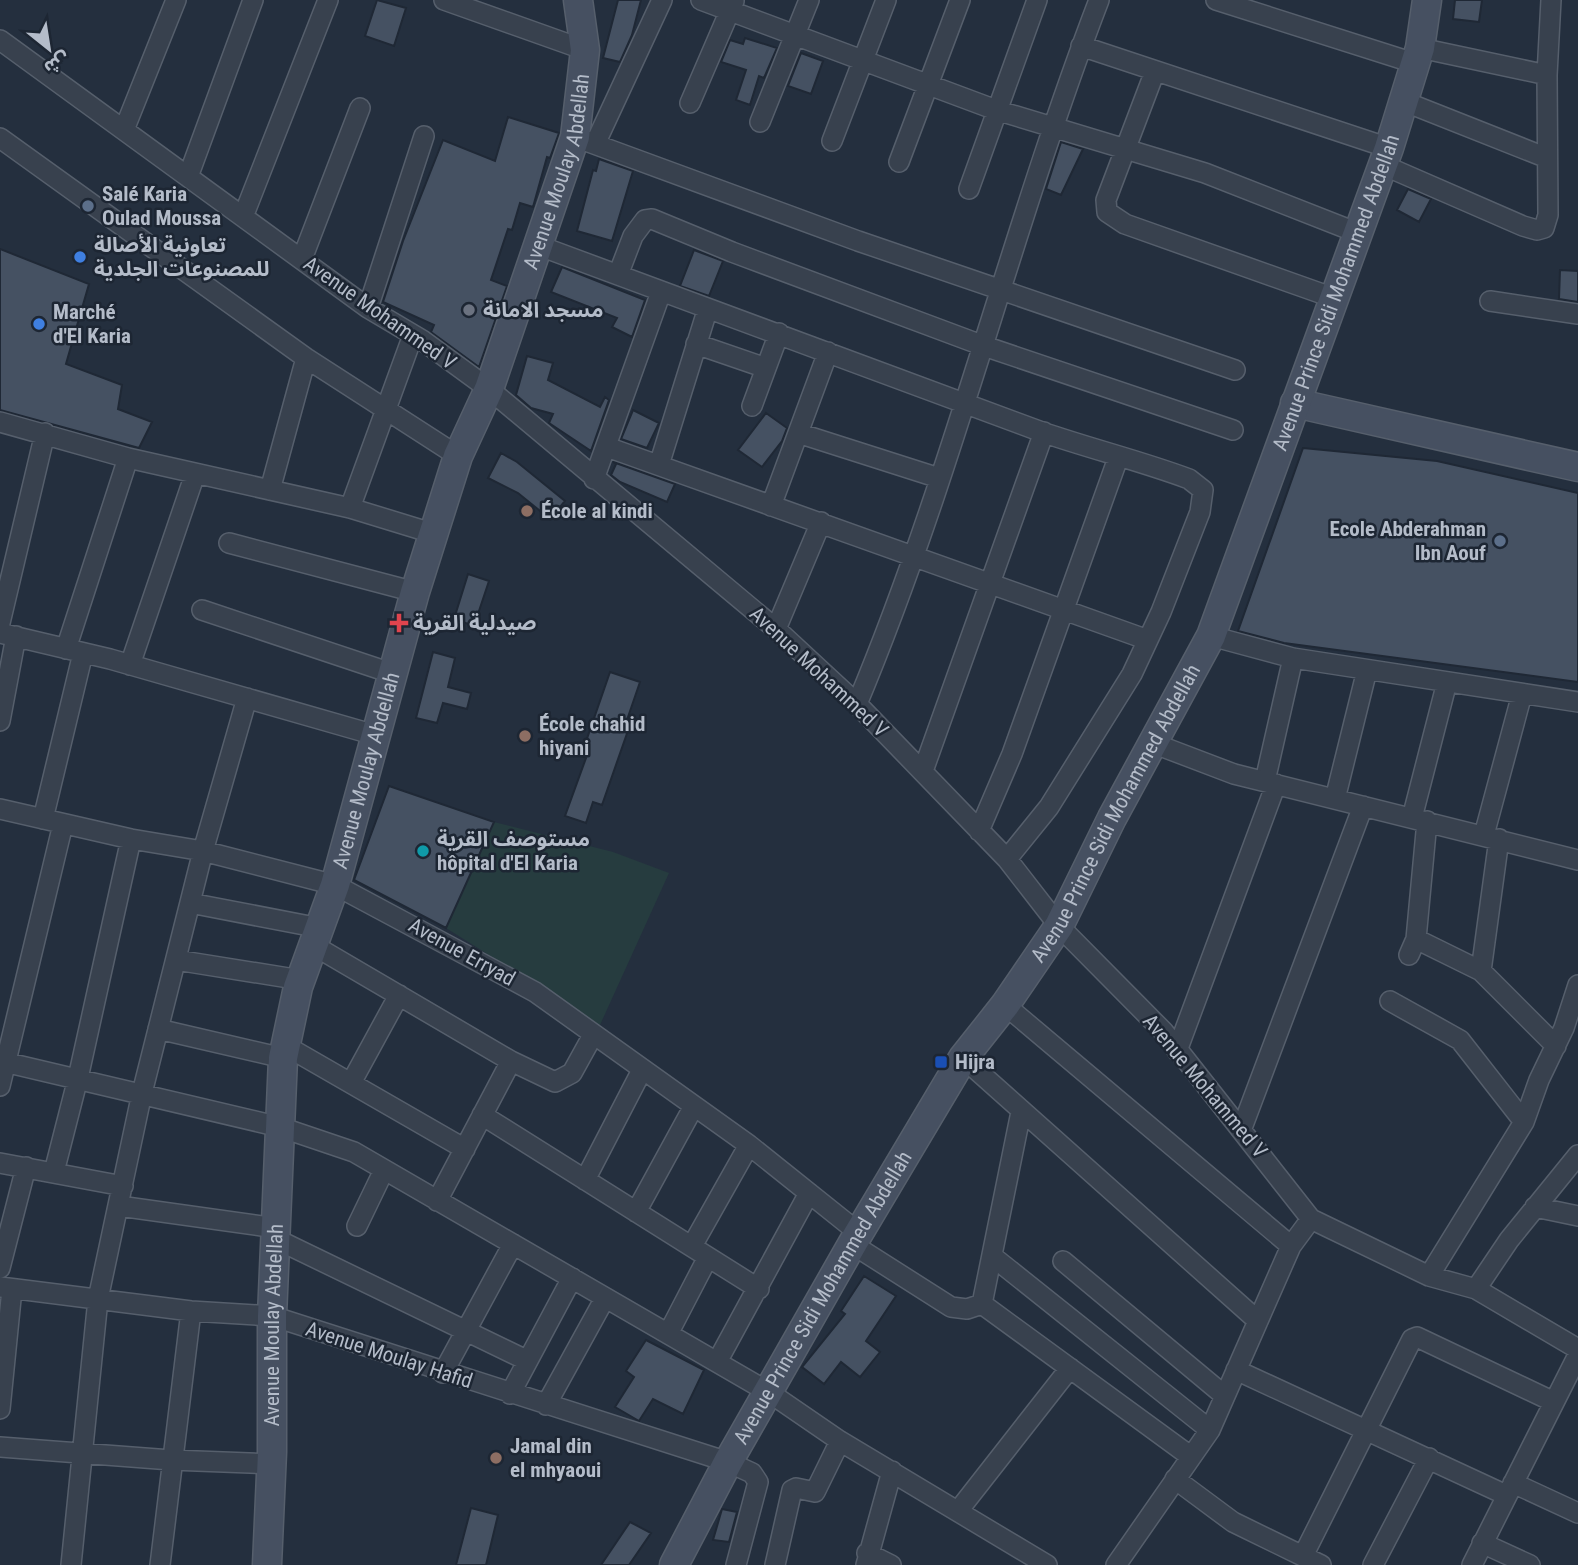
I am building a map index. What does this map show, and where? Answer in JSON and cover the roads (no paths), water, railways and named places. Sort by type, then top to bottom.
[{"type":"street","points":[[124,130],[176,0]]},
{"type":"street","points":[[188,177],[253,0]]},
{"type":"street","points":[[243,217],[328,0]]},
{"type":"street","points":[[444,0],[474,5],[585,50]]},
{"type":"street","name":"Avenue Moulay Abdellah","points":[[267,1565],[272,1464],[272,1316],[284,1052],[300,980],[335,885],[415,592],[458,456],[489,389],[537,245],[585,141],[585,50],[578,0]]},
{"type":"street","points":[[662,0],[585,141],[1002,291],[1039,301],[1235,370]]},
{"type":"street","points":[[701,0],[732,6],[795,35],[996,110],[1205,173],[1358,233]]},
{"type":"street","points":[[760,122],[809,0]]},
{"type":"street","points":[[832,141],[886,0]]},
{"type":"street","points":[[899,162],[960,0]]},
{"type":"street","points":[[969,189],[1037,0]]},
{"type":"street","points":[[857,704],[966,403],[1054,127],[1099,0]]},
{"type":"street","points":[[1216,0],[1417,56],[1547,75]]},
{"type":"street","name":"Avenue Prince Sidi Mohammed Abdellah","points":[[683,1563],[728,1462],[770,1393],[855,1239],[963,1058],[1005,1006],[1059,926],[1112,818],[1155,744],[1211,636],[1386,157],[1417,56],[1427,0]]},
{"type":"street","points":[[1081,46],[1386,157],[1537,230],[1547,223],[1547,75],[1551,0]]},
{"type":"street","points":[[690,103],[732,6]]},
{"type":"street","name":"Avenue Mohammed V","points":[[0,40],[368,307],[489,389],[776,629],[857,704],[923,771],[1007,859],[1059,926],[1164,1032],[1311,1219],[1429,1276],[1476,1289],[1578,1349]]},
{"type":"street","points":[[1154,71],[1106,200],[1105,206],[1111,216],[1155,236],[1334,298]]},
{"type":"street","points":[[1403,101],[1547,158]]},
{"type":"street","points":[[302,259],[360,108]]},
{"type":"street","points":[[368,307],[424,136]]},
{"type":"street","points":[[0,138],[306,358],[458,456]]},
{"type":"street","points":[[618,275],[637,229],[645,219],[652,219],[732,252],[985,346],[1233,430]]},
{"type":"street","points":[[537,245],[707,311],[779,333],[1044,432],[1189,479],[1197,484],[1205,496],[1132,674],[1091,744],[1049,807],[1007,859]]},
{"type":"street","points":[[594,479],[661,292]]},
{"type":"street","points":[[1490,301],[1578,314]]},
{"type":"street","points":[[659,465],[707,311]]},
{"type":"street","points":[[752,406],[779,333]]},
{"type":"street","points":[[350,508],[413,335]]},
{"type":"street","points":[[696,344],[765,368]]},
{"type":"street","points":[[771,506],[828,352]]},
{"type":"street","points":[[270,490],[306,358]]},
{"type":"street","points":[[1295,403],[1578,467]]},
{"type":"street","points":[[0,422],[128,458],[350,508],[435,534]]},
{"type":"street","points":[[923,771],[1044,432]]},
{"type":"street","points":[[0,623],[45,433]]},
{"type":"street","points":[[798,433],[939,478]]},
{"type":"street","points":[[607,447],[1148,640]]},
{"type":"street","points":[[43,819],[75,651],[128,458]]},
{"type":"street","points":[[979,831],[1003,778],[1118,458]]},
{"type":"street","points":[[131,665],[195,474]]},
{"type":"street","points":[[776,629],[821,522]]},
{"type":"street","points":[[229,543],[415,592]]},
{"type":"street","points":[[202,610],[394,674]]},
{"type":"street","points":[[0,721],[8,635],[131,665],[375,735]]},
{"type":"street","points":[[1211,636],[1293,658],[1578,702]]},
{"type":"street","points":[[1177,1051],[1270,783],[1293,658]]},
{"type":"street","points":[[1335,799],[1367,670]]},
{"type":"street","points":[[1447,682],[1419,819],[1413,947],[1481,971],[1556,1046]]},
{"type":"street","points":[[1481,971],[1491,837],[1522,694]]},
{"type":"street","points":[[71,1565],[98,1299],[158,1028],[203,851],[247,698]]},
{"type":"street","points":[[1155,744],[1234,774],[1578,860]]},
{"type":"street","points":[[1242,1128],[1363,806]]},
{"type":"street","name":"Avenue Erryad","points":[[0,809],[131,839],[203,851],[335,885],[535,992],[749,1145],[809,1193],[855,1239],[951,1307],[967,1309],[982,1304]]},
{"type":"street","points":[[0,1086],[3,1061],[63,824]]},
{"type":"street","points":[[54,1172],[78,1078],[131,839]]},
{"type":"street","points":[[190,903],[317,936],[399,995],[511,1061],[555,1082],[561,1082],[572,1073],[593,1035]]},
{"type":"street","points":[[176,960],[300,980]]},
{"type":"street","points":[[351,1083],[399,995]]},
{"type":"street","points":[[1429,1276],[1524,1122],[1577,996]]},
{"type":"street","points":[[1390,1002],[1460,1040],[1524,1122]]},
{"type":"street","points":[[1005,1006],[1291,1246]]},
{"type":"street","points":[[158,1028],[284,1052],[351,1083],[465,1149]]},
{"type":"street","points":[[963,1058],[1021,1112],[1142,1214],[1258,1321]]},
{"type":"street","points":[[3,1061],[280,1127],[354,1152],[770,1393],[840,1441],[1047,1565]]},
{"type":"street","points":[[438,1201],[511,1061]]},
{"type":"street","points":[[585,1180],[642,1070]]},
{"type":"street","points":[[636,1212],[694,1106]]},
{"type":"street","points":[[1021,1112],[982,1304],[1189,1456]]},
{"type":"street","points":[[482,1115],[760,1289]]},
{"type":"street","points":[[668,1334],[700,1251],[749,1145]]},
{"type":"street","points":[[1476,1289],[1535,1207],[1578,1155]]},
{"type":"street","points":[[0,1163],[122,1186]]},
{"type":"street","points":[[0,1268],[26,1167]]},
{"type":"street","points":[[357,1226],[384,1170]]},
{"type":"street","points":[[717,1362],[760,1289],[809,1193]]},
{"type":"street","points":[[119,1206],[276,1234],[526,1360]]},
{"type":"street","points":[[1535,1207],[1578,1216]]},
{"type":"street","points":[[1116,1565],[1189,1456],[1210,1430],[1291,1246],[1311,1219]]},
{"type":"street","points":[[443,1373],[513,1244]]},
{"type":"street","points":[[992,1256],[1210,1430]]},
{"type":"street","points":[[1063,1261],[1225,1396]]},
{"type":"street","points":[[510,1394],[572,1278]]},
{"type":"street","points":[[0,1409],[6,1288]]},
{"type":"street","name":"Avenue Moulay Hafid","points":[[6,1288],[191,1311],[272,1316],[443,1373],[728,1462],[752,1473],[758,1482],[736,1565]]},
{"type":"street","points":[[546,1405],[605,1298]]},
{"type":"street","points":[[160,1565],[191,1311]]},
{"type":"street","points":[[1304,1555],[1364,1429],[1409,1342],[1415,1337],[1554,1402]]},
{"type":"street","points":[[1472,1565],[1578,1355]]},
{"type":"street","points":[[958,1511],[1070,1368]]},
{"type":"street","points":[[1236,1370],[1429,1458],[1578,1513]]},
{"type":"street","points":[[775,1565],[792,1490],[796,1488],[815,1492],[840,1441]]},
{"type":"street","points":[[0,1447],[83,1451],[171,1460],[272,1464]]},
{"type":"street","points":[[1373,1565],[1429,1458]]},
{"type":"street","points":[[891,1565],[866,1559],[892,1471]]},
{"type":"street","points":[[1175,1479],[1233,1522],[1321,1565]]},
{"type":"street","points":[[1482,1543],[1530,1565]]},
{"type":"place","name":"Salé Karia Oulad Moussa","points":[[88,206]]},
{"type":"place","name":"تعاونية الأصالة للمصنوعات الجلدية","points":[[80,257]]},
{"type":"place","name":"مسجد الامانة","points":[[469,310]]},
{"type":"place","name":"Marché d'El Karia","points":[[39,324]]},
{"type":"place","name":"École al kindi","points":[[527,511]]},
{"type":"place","name":"Ecole Abderahman Ibn Aouf","points":[[1500,541]]},
{"type":"place","name":"صيدلية القرية","points":[[399,623]]},
{"type":"place","name":"École chahid hiyani","points":[[525,736]]},
{"type":"place","name":"مستوصف القرية hôpital d'El Karia","points":[[423,851]]},
{"type":"place","name":"Hijra","points":[[941,1062]]},
{"type":"place","name":"Jamal din el mhyaoui","points":[[496,1458]]}]
